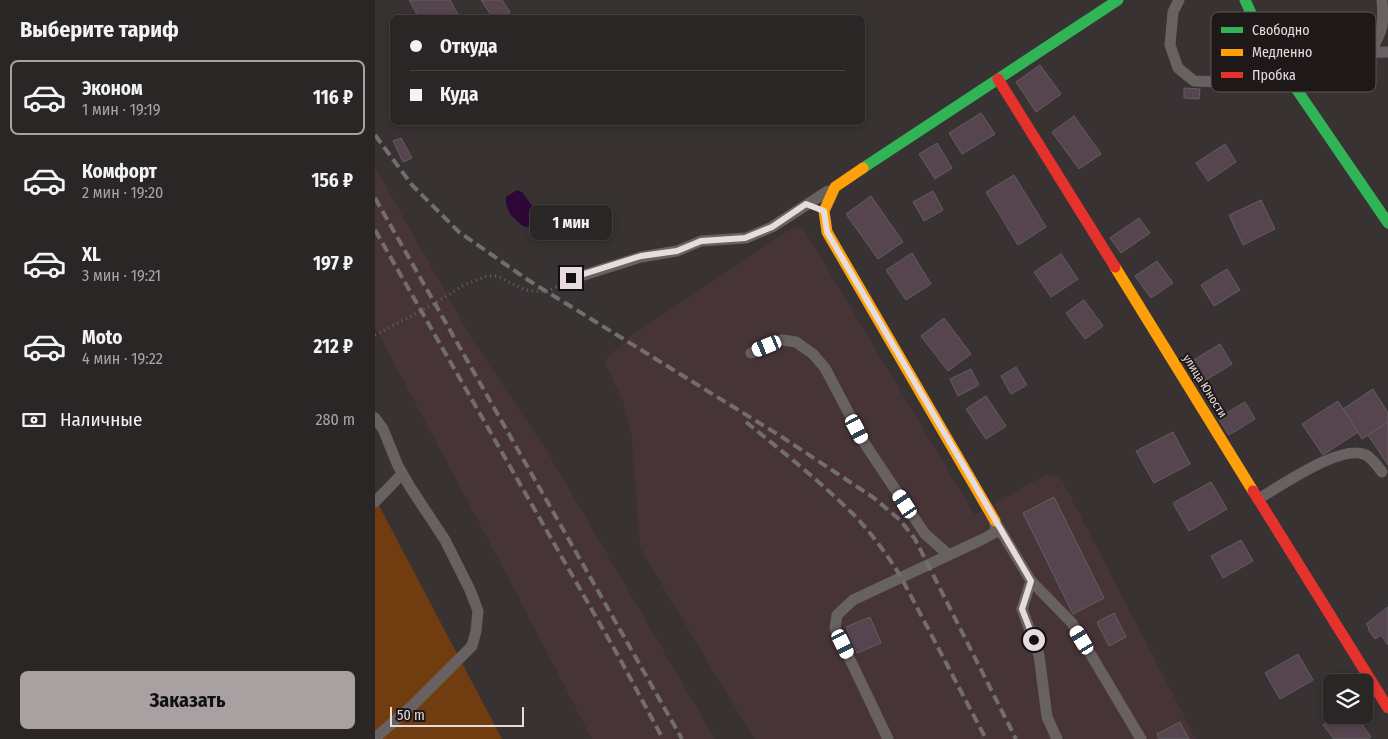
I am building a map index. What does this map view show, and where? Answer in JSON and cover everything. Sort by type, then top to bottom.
[{"type":"street","points":[[995,521],[827,232],[824,211],[835,186],[1118,0]]},
{"type":"street","points":[[1245,0],[1250,12]]},
{"type":"street","name":"улица Юности","points":[[998,79],[1388,708]]},
{"type":"street","points":[[1298,92],[1388,223]]},
{"type":"lane","points":[[1179,0],[1173,12],[1170,45],[1178,68],[1194,81],[1211,82]]},
{"type":"lane","points":[[1376,43],[1381,34],[1383,19],[1382,0]]},
{"type":"lane","points":[[571,278],[641,256],[677,251],[701,241],[745,238],[772,227],[835,186]]},
{"type":"lane","points":[[806,204],[824,211]]},
{"type":"lane","points":[[751,353],[783,340],[796,342],[813,354],[825,368],[865,444],[925,534],[949,555]]},
{"type":"lane","points":[[375,418],[383,429],[402,474],[445,540],[470,590],[478,611],[473,646],[411,707],[375,738]]},
{"type":"lane","points":[[1258,499],[1327,459],[1351,453],[1367,455],[1382,472]]},
{"type":"lane","points":[[375,502],[402,474]]},
{"type":"lane","points":[[888,739],[835,628],[837,615],[853,600],[996,532],[995,521]]},
{"type":"lane","points":[[995,521],[1031,581],[1072,623],[1141,739]]},
{"type":"lane","points":[[1031,581],[1022,609],[1039,655],[1047,717],[1057,739]]},
{"type":"path","points":[[375,335],[434,304],[464,285],[487,276],[497,276],[525,290],[547,292],[571,278]]},
{"type":"shaded area","points":[[375,167],[473,341],[548,453],[715,739],[592,739],[375,327]]},
{"type":"shaded area","points":[[517,190],[522,192],[539,215],[536,222],[530,226],[525,227],[508,211],[506,197]]},
{"type":"shaded area","points":[[796,226],[803,228],[975,515],[1045,475],[1059,478],[1063,482],[1196,739],[755,739],[640,548],[632,439],[623,401],[604,362],[631,336]]},
{"type":"shaded area","points":[[375,498],[502,739],[375,739]]},
{"type":"building","points":[[409,0],[450,0],[458,15],[417,15]]},
{"type":"building","points":[[481,0],[502,0],[510,12],[506,15],[491,15]]},
{"type":"building","points":[[1040,65],[1061,94],[1036,112],[1016,82]]},
{"type":"building","points":[[1184,88],[1200,89],[1199,99],[1184,98]]},
{"type":"building","points":[[981,113],[995,134],[962,154],[949,133]]},
{"type":"building","points":[[1074,116],[1101,154],[1079,169],[1052,132]]},
{"type":"building","points":[[401,138],[412,158],[403,162],[393,141]]},
{"type":"building","points":[[937,143],[952,168],[935,179],[919,154]]},
{"type":"building","points":[[1225,144],[1236,162],[1208,181],[1196,163]]},
{"type":"building","points":[[1014,175],[1046,227],[1018,245],[986,192]]},
{"type":"building","points":[[933,191],[943,210],[924,221],[913,202]]},
{"type":"building","points":[[871,196],[903,242],[878,259],[846,214]]},
{"type":"building","points":[[1261,200],[1275,229],[1243,245],[1229,215]]},
{"type":"building","points":[[1139,218],[1150,233],[1121,253],[1110,238]]},
{"type":"building","points":[[912,253],[931,284],[906,300],[886,270]]},
{"type":"building","points":[[1061,254],[1078,279],[1051,297],[1034,272]]},
{"type":"building","points":[[1157,261],[1173,283],[1151,298],[1135,276]]},
{"type":"building","points":[[1227,269],[1240,290],[1214,306],[1201,285]]},
{"type":"building","points":[[1084,300],[1103,326],[1085,339],[1066,313]]},
{"type":"building","points":[[944,318],[971,354],[948,371],[921,336]]},
{"type":"building","points":[[1220,344],[1232,364],[1201,383],[1189,363]]},
{"type":"building","points":[[1016,367],[1027,385],[1011,394],[1001,376]]},
{"type":"building","points":[[971,369],[979,385],[958,396],[950,379]]},
{"type":"building","points":[[1373,389],[1388,413],[1388,422],[1362,439],[1343,409]]},
{"type":"building","points":[[986,396],[1006,426],[986,439],[966,409]]},
{"type":"building","points":[[1338,401],[1358,432],[1323,455],[1302,424]]},
{"type":"building","points":[[1245,402],[1255,419],[1229,435],[1218,418]]},
{"type":"building","points":[[1388,422],[1388,465],[1368,435]]},
{"type":"building","points":[[1173,432],[1190,464],[1154,483],[1136,451]]},
{"type":"building","points":[[1211,482],[1227,509],[1189,531],[1173,503]]},
{"type":"building","points":[[1054,497],[1104,598],[1073,614],[1023,513]]},
{"type":"building","points":[[1241,540],[1253,561],[1223,578],[1211,556]]},
{"type":"building","points":[[1388,607],[1388,645],[1381,635],[1375,639],[1366,624]]},
{"type":"building","points":[[1114,613],[1126,637],[1109,646],[1097,622]]},
{"type":"building","points":[[870,617],[881,643],[857,653],[846,627]]},
{"type":"building","points":[[1298,654],[1313,680],[1280,699],[1265,673]]},
{"type":"building","points":[[1180,722],[1189,739],[1159,739],[1157,734]]},
{"type":"building","points":[[1362,724],[1371,737],[1368,739],[1334,739],[1323,725]]},
{"type":"railway","points":[[375,135],[412,185],[459,232],[528,280],[782,437],[874,498],[900,520],[915,539],[1016,739]]},
{"type":"railway","points":[[375,198],[682,739]]},
{"type":"railway","points":[[375,230],[620,659],[663,739]]},
{"type":"railway","points":[[746,422],[829,491],[868,530],[901,577],[986,739]]},
{"type":"traffic: fast","points":[[863,168],[1118,0]]},
{"type":"traffic: fast","points":[[1245,0],[1250,12]]},
{"type":"traffic: fast","points":[[1298,92],[1388,223]]},
{"type":"traffic: slow","points":[[863,168],[835,187],[824,211],[827,232],[995,521]]},
{"type":"traffic: slow","points":[[1115,267],[1253,491]]},
{"type":"traffic: jam","points":[[998,79],[1115,267]]},
{"type":"traffic: jam","points":[[1253,491],[1388,708]]},
{"type":"route","points":[[571,278],[641,256],[677,251],[701,241],[745,238],[772,227],[806,204],[824,211],[827,232],[1031,581],[1022,609],[1034,640]]}]
